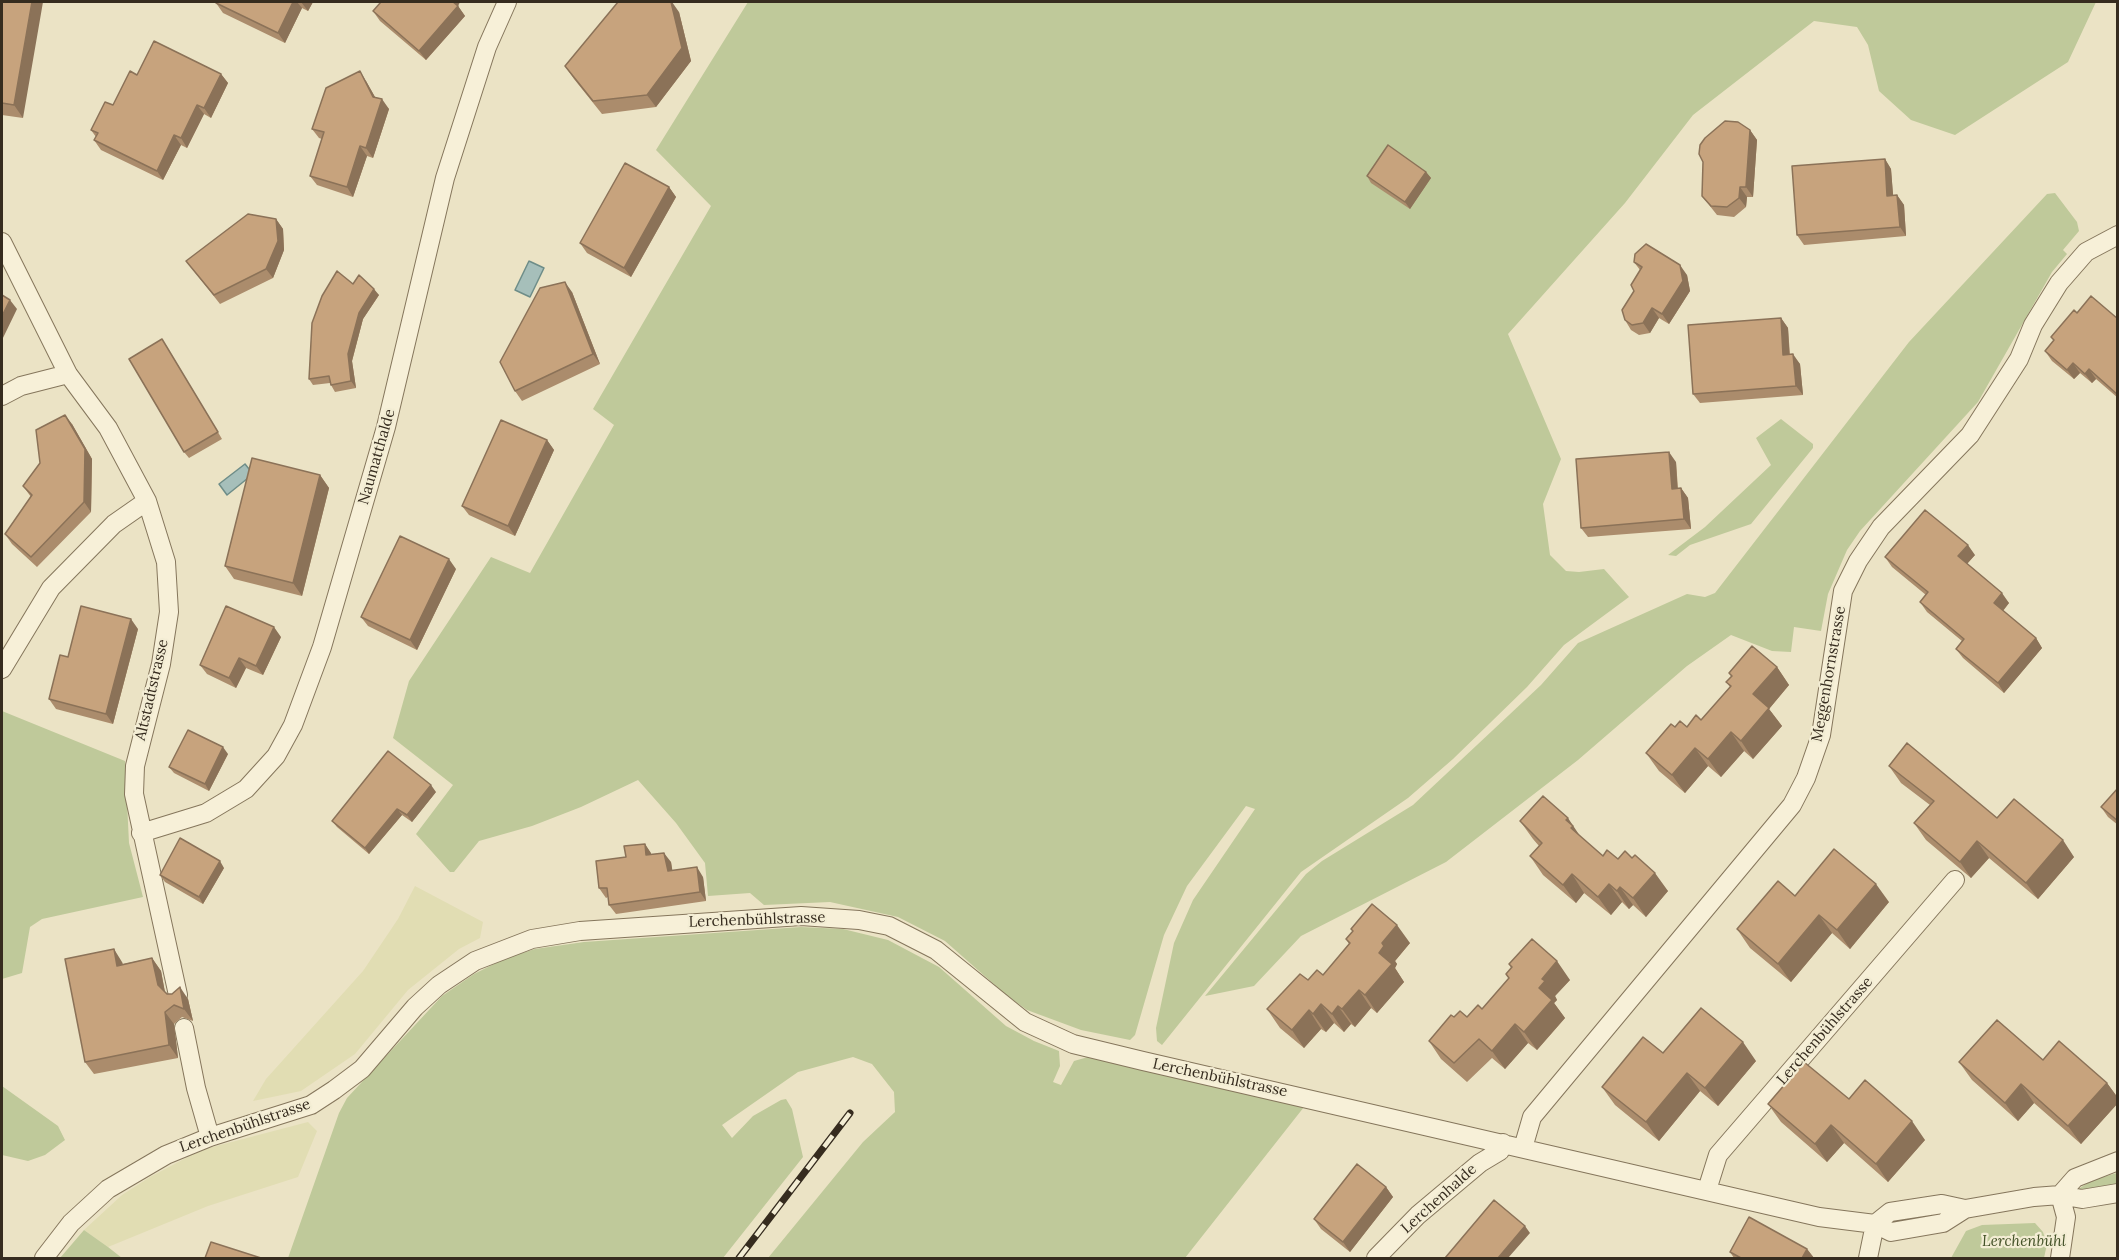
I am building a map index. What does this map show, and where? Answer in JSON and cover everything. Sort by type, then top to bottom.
[{"type":"street","name":"Naumatthalde","points":[[141,833],[206,813],[246,789],[276,756],[293,725],[322,647],[386,427],[445,178],[488,47],[507,2]]},
{"type":"street","name":"Meggenhornstrasse","points":[[1522,1148],[1532,1117],[1792,805],[1806,778],[1821,735],[1843,591],[1858,561],[1881,527],[1970,435],[2019,359],[2033,326],[2059,283],[2086,252],[2118,235]]},
{"type":"street","name":"Altstadtstrasse","points":[[2,242],[68,374],[108,428],[147,501],[166,562],[168,612],[161,664],[135,766],[134,794],[178,995]]},
{"type":"street","points":[[2,396],[21,386],[68,374]]},
{"type":"street","points":[[2,669],[51,588],[114,524],[147,501]]},
{"type":"street","name":"Lerchenbühlstrasse","points":[[1707,1190],[1718,1155],[1955,880]]},
{"type":"street","name":"Lerchenbühlstrasse","points":[[44,1258],[71,1223],[108,1189],[166,1155],[210,1137],[311,1105],[362,1069],[415,1007],[439,985],[475,961],[532,939],[580,931],[801,916],[859,920],[889,926],[936,950],[1025,1022],[1073,1044],[1819,1217],[1875,1224]]},
{"type":"street","points":[[184,1028],[196,1088],[210,1137]]},
{"type":"street","name":"Lerchenhalde","points":[[1376,1258],[1418,1215],[1480,1163],[1500,1151],[1503,1143]]},
{"type":"street","points":[[2060,1195],[2074,1178],[2118,1161]]},
{"type":"street","points":[[1868,1258],[1875,1224],[1890,1212],[1942,1204],[1965,1209],[2060,1195],[2082,1199],[2118,1193]]},
{"type":"street","points":[[2060,1195],[2066,1217],[2060,1258]]},
{"type":"shaded area","points":[[415,886],[483,922],[480,938],[459,949],[408,990],[355,1054],[301,1091],[253,1101],[266,1079],[363,971],[398,919]]},
{"type":"shaded area","points":[[308,1122],[317,1131],[298,1177],[208,1206],[108,1247],[84,1230],[122,1195],[201,1150]]},
{"type":"green space","points":[[748,2],[2096,2],[2068,62],[1955,135],[1911,120],[1879,91],[1868,45],[1857,27],[1814,21],[1693,115],[1625,203],[1508,334],[1561,459],[1543,504],[1550,555],[1566,571],[1604,569],[1629,597],[1564,645],[1527,687],[1453,759],[1408,798],[1301,872],[1162,1045],[1157,1041],[1156,1028],[1174,943],[1193,900],[1255,809],[1246,806],[1187,886],[1164,935],[1135,1035],[1130,1040],[1081,1030],[1027,1010],[1005,994],[945,941],[898,917],[830,902],[764,905],[750,893],[708,896],[705,863],[676,823],[638,780],[581,807],[532,826],[479,841],[454,872],[450,872],[416,834],[453,785],[393,738],[409,681],[491,557],[530,573],[614,425],[593,409],[711,206],[656,150]]},
{"type":"green space","points":[[2055,193],[2077,222],[2079,231],[2063,250],[2067,254],[2052,272],[1978,402],[1860,531],[1847,550],[1828,594],[1821,631],[1794,627],[1791,652],[1772,651],[1731,635],[1687,666],[1578,760],[1446,862],[1301,936],[1254,986],[1205,996],[1306,874],[1322,861],[1413,805],[1541,685],[1578,643],[1687,594],[1705,597],[1715,593],[1909,342],[2047,194]]},
{"type":"green space","points":[[1781,419],[1813,444],[1813,448],[1751,524],[1690,545],[1676,556],[1668,555],[1705,527],[1771,465],[1756,438]]},
{"type":"green space","points":[[2,711],[125,761],[129,843],[143,897],[42,919],[30,927],[22,973],[2,979]]},
{"type":"green space","points":[[801,927],[843,929],[888,940],[939,967],[1006,1026],[1059,1051],[1060,1066],[1053,1082],[1061,1085],[1074,1061],[1088,1057],[1304,1107],[1185,1258],[768,1258],[863,1142],[895,1112],[894,1092],[872,1064],[853,1057],[798,1072],[722,1125],[732,1138],[753,1116],[786,1099],[792,1109],[803,1157],[723,1258],[288,1258],[339,1113],[347,1098],[442,996],[474,974],[506,958],[535,949],[584,942]]},
{"type":"green space","points":[[2,1086],[58,1126],[65,1140],[45,1155],[28,1161],[2,1155]]},
{"type":"green space","points":[[2117,1173],[2117,1190],[2081,1195],[2077,1190],[2092,1180]]},
{"type":"green space","name":"Lerchenbühl","points":[[2035,1223],[2043,1232],[2047,1244],[2044,1258],[1951,1258],[1966,1231],[1982,1225]]},
{"type":"green space","points":[[84,1230],[108,1247],[122,1258],[60,1258]]},
{"type":"water","points":[[529,261],[544,268],[530,297],[515,290]]},
{"type":"water","points":[[245,464],[253,474],[227,495],[219,484]]},
{"type":"building","points":[[2,2],[32,2],[14,105],[2,103]]},
{"type":"building","points":[[217,2],[293,2],[278,33]]},
{"type":"building","points":[[381,2],[453,2],[458,6],[419,51],[373,11]]},
{"type":"building","points":[[618,2],[671,2],[682,48],[647,95],[593,101],[565,66]]},
{"type":"building","points":[[154,41],[221,74],[204,108],[197,105],[181,138],[174,135],[157,171],[94,140],[98,133],[91,130],[105,102],[113,105],[130,71],[137,75]]},
{"type":"building","points":[[360,71],[373,97],[382,99],[366,148],[360,146],[347,187],[310,176],[324,132],[312,129],[326,88]]},
{"type":"building","points":[[1725,121],[1738,122],[1750,130],[1746,187],[1740,187],[1739,198],[1727,207],[1711,206],[1702,196],[1703,162],[1699,154],[1700,145]]},
{"type":"building","points":[[1388,145],[1426,172],[1405,202],[1367,176]]},
{"type":"building","points":[[1885,159],[1887,196],[1897,195],[1900,227],[1797,235],[1792,166]]},
{"type":"building","points":[[625,163],[669,187],[624,268],[580,243]]},
{"type":"building","points":[[248,214],[276,219],[278,241],[266,269],[214,295],[186,261]]},
{"type":"building","points":[[1646,244],[1680,265],[1683,281],[1662,314],[1652,308],[1643,323],[1632,325],[1625,320],[1622,310],[1634,291],[1631,285],[1642,267],[1634,262],[1635,254]]},
{"type":"building","points":[[337,271],[353,284],[359,275],[374,289],[359,313],[348,354],[351,381],[331,385],[329,376],[309,379],[312,323],[322,296]]},
{"type":"building","points":[[565,282],[593,354],[515,391],[500,362],[540,288]]},
{"type":"building","points":[[2,295],[10,300],[2,316]]},
{"type":"building","points":[[2091,296],[2118,319],[2118,395],[2089,369],[2085,374],[2073,363],[2067,370],[2045,351],[2054,340],[2051,337],[2074,310],[2077,313]]},
{"type":"building","points":[[1781,318],[1783,355],[1793,354],[1796,386],[1693,394],[1688,325]]},
{"type":"building","points":[[162,339],[218,432],[184,452],[129,359]]},
{"type":"building","points":[[65,415],[85,449],[84,502],[31,557],[5,534],[32,495],[23,486],[40,463],[36,430]]},
{"type":"building","points":[[501,420],[547,440],[508,526],[462,506]]},
{"type":"building","points":[[1669,452],[1672,489],[1681,488],[1684,519],[1581,528],[1576,459]]},
{"type":"building","points":[[252,458],[320,475],[293,583],[225,566]]},
{"type":"building","points":[[1925,510],[1968,545],[1958,556],[2002,593],[1994,603],[2036,638],[1998,683],[1956,649],[1964,639],[1920,602],[1928,592],[1885,557]]},
{"type":"building","points":[[400,536],[449,559],[410,640],[361,617]]},
{"type":"building","points":[[81,606],[131,619],[106,714],[49,699],[60,655],[68,657]]},
{"type":"building","points":[[226,606],[274,627],[256,666],[239,658],[229,678],[200,665]]},
{"type":"building","points":[[1752,646],[1777,667],[1753,694],[1769,708],[1741,741],[1731,732],[1708,759],[1695,748],[1672,775],[1646,753],[1671,724],[1675,727],[1680,721],[1687,727],[1696,715],[1701,720],[1731,686],[1726,682],[1732,676],[1729,673]]},
{"type":"building","points":[[188,730],[223,747],[205,784],[169,767]]},
{"type":"building","points":[[1907,743],[1997,818],[2014,799],[2063,840],[2026,883],[1977,841],[1960,862],[1914,823],[1934,801],[1889,766]]},
{"type":"building","points":[[388,751],[431,785],[407,815],[397,809],[365,848],[332,821]]},
{"type":"building","points":[[2118,788],[2118,821],[2101,807]]},
{"type":"building","points":[[1543,796],[1568,818],[1566,820],[1573,826],[1571,828],[1603,856],[1607,850],[1618,859],[1625,851],[1632,858],[1635,855],[1655,873],[1633,898],[1620,887],[1617,891],[1609,884],[1598,897],[1572,874],[1563,885],[1530,856],[1542,843],[1520,821]]},
{"type":"building","points":[[180,838],[220,861],[199,897],[160,875]]},
{"type":"building","points":[[645,844],[646,855],[664,853],[668,871],[697,867],[700,892],[609,905],[607,888],[599,888],[596,861],[626,857],[624,846]]},
{"type":"building","points":[[1834,849],[1876,884],[1837,930],[1819,915],[1778,964],[1737,929],[1778,881],[1795,896]]},
{"type":"building","points":[[1372,904],[1397,925],[1382,943],[1384,946],[1379,953],[1392,964],[1365,995],[1359,990],[1342,1009],[1338,1006],[1332,1014],[1321,1004],[1313,1014],[1309,1010],[1292,1030],[1267,1009],[1300,974],[1308,980],[1317,970],[1323,975],[1350,943],[1346,939],[1353,931],[1351,929]]},
{"type":"building","points":[[1532,939],[1557,961],[1542,979],[1545,981],[1539,988],[1552,1000],[1524,1032],[1515,1024],[1492,1051],[1479,1039],[1454,1063],[1429,1041],[1451,1015],[1454,1017],[1460,1011],[1467,1017],[1478,1005],[1482,1009],[1509,978],[1506,974],[1512,967],[1509,964]]},
{"type":"building","points":[[114,949],[117,966],[152,958],[158,985],[167,994],[172,994],[180,987],[184,1009],[174,1005],[165,1012],[169,1045],[85,1062],[65,959]]},
{"type":"building","points":[[1701,1008],[1743,1042],[1705,1088],[1687,1073],[1646,1122],[1602,1087],[1643,1037],[1663,1053]]},
{"type":"building","points":[[1997,1020],[2043,1060],[2059,1041],[2107,1083],[2068,1126],[2021,1084],[2005,1103],[1959,1062]]},
{"type":"building","points":[[1804,1062],[1849,1099],[1865,1080],[1912,1121],[1876,1164],[1831,1125],[1815,1144],[1768,1104]]},
{"type":"building","points":[[1357,1164],[1386,1187],[1343,1242],[1314,1219]]},
{"type":"building","points":[[1494,1200],[1525,1226],[1498,1258],[1445,1258]]},
{"type":"building","points":[[1749,1217],[1807,1249],[1802,1258],[1741,1258],[1730,1252]]},
{"type":"building","points":[[211,1242],[261,1258],[205,1258]]},
{"type":"railway","points":[[739,1258],[850,1113]]}]
